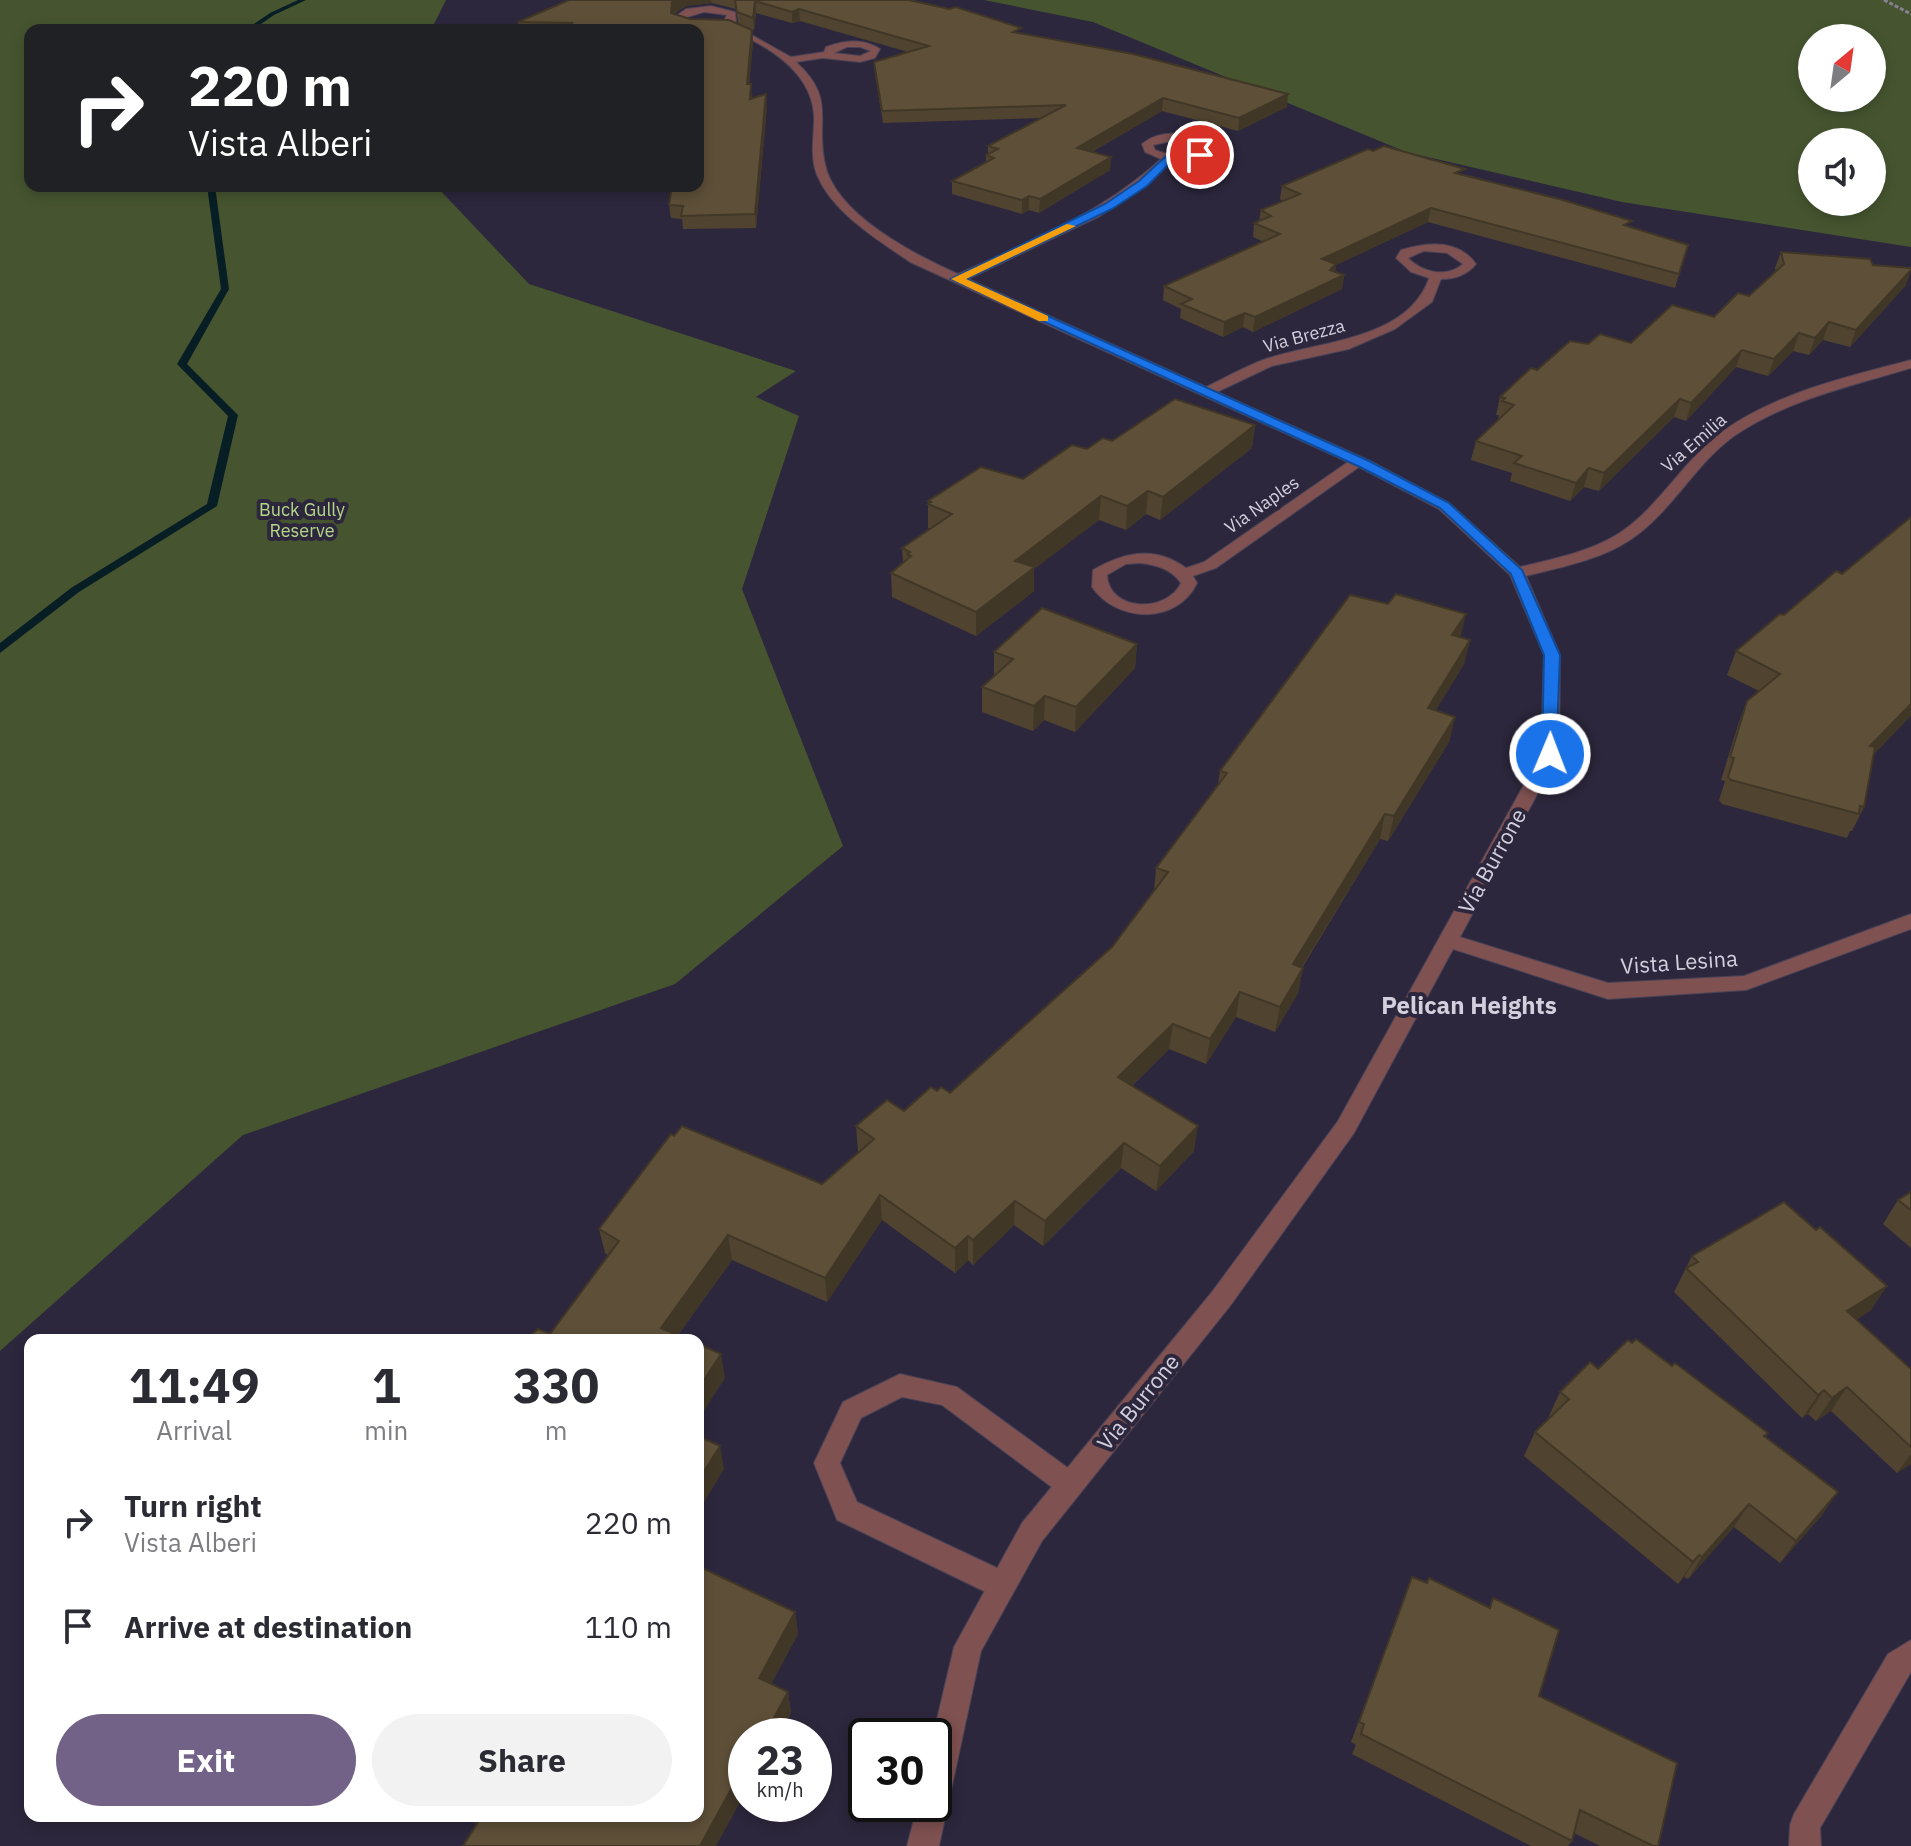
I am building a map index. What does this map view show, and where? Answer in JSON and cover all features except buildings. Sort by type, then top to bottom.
[{"type":"street","name":"Via Burrone","points":[[715,25],[755,38],[789,60],[813,85],[819,114],[816,148],[824,180],[858,220],[914,259],[1358,461],[1444,506],[1517,573],[1552,655],[1550,754],[1346,1127],[1221,1299],[1032,1532],[968,1647],[952,1718]]},
{"type":"street","points":[[789,60],[829,55]]},
{"type":"street","points":[[957,279],[1108,206],[1143,183],[1169,158]]},
{"type":"street","points":[[1423,247],[1449,249],[1460,253],[1470,264],[1461,273],[1436,275],[1412,269],[1402,258],[1405,253],[1423,247]]},
{"type":"street","name":"Via Brezza","points":[[1206,392],[1268,363],[1344,346],[1390,326],[1428,299],[1436,275]]},
{"type":"street","name":"Via Emilia","points":[[1517,573],[1583,556],[1634,530],[1673,485],[1727,435],[1768,409],[1911,364]]},
{"type":"street","name":"Via Naples","points":[[1184,574],[1210,565],[1358,461]]},
{"type":"street","points":[[1140,558],[1165,563],[1184,574],[1189,583],[1188,593],[1179,602],[1156,608],[1129,607],[1112,601],[1101,593],[1097,583],[1099,573],[1109,565],[1140,558]]},
{"type":"street","name":"Vista Lesina","points":[[1448,940],[1608,991],[1746,983],[1911,921]]},
{"type":"street","points":[[1002,1585],[847,1511],[827,1463],[852,1410],[900,1385],[948,1395],[1070,1485]]},
{"type":"street","points":[[1805,1846],[1805,1825],[1898,1664],[1911,1654]]},
{"type":"street","name":"Via Burrone","points":[[923,1846],[928,1822]]},
{"type":"path","points":[[1884,0],[1911,14]]},
{"type":"green space","name":"Buck Gully Reserve","points":[[0,0],[446,0],[434,24],[24,24],[24,192],[442,192],[529,284],[796,371],[756,397],[799,416],[742,589],[843,846],[675,984],[243,1135],[0,1351]]},
{"type":"green space","points":[[984,0],[1911,0],[1911,247],[1622,202],[1406,152],[1093,22]]},
{"type":"waterway","points":[[257,24],[303,0]]},
{"type":"waterway","points":[[0,649],[75,590],[212,506],[233,415],[182,364],[225,289],[212,192]]},
{"type":"slow traffic","points":[[1044,318],[957,279],[1071,226]]},
{"type":"district","name":"Pelican Heights","points":[[1469,1006]]},
{"type":"route","points":[[1200,155],[1169,158],[1143,183],[1087,218],[957,279],[1365,464],[1444,506],[1517,573],[1552,655],[1550,754]]}]
